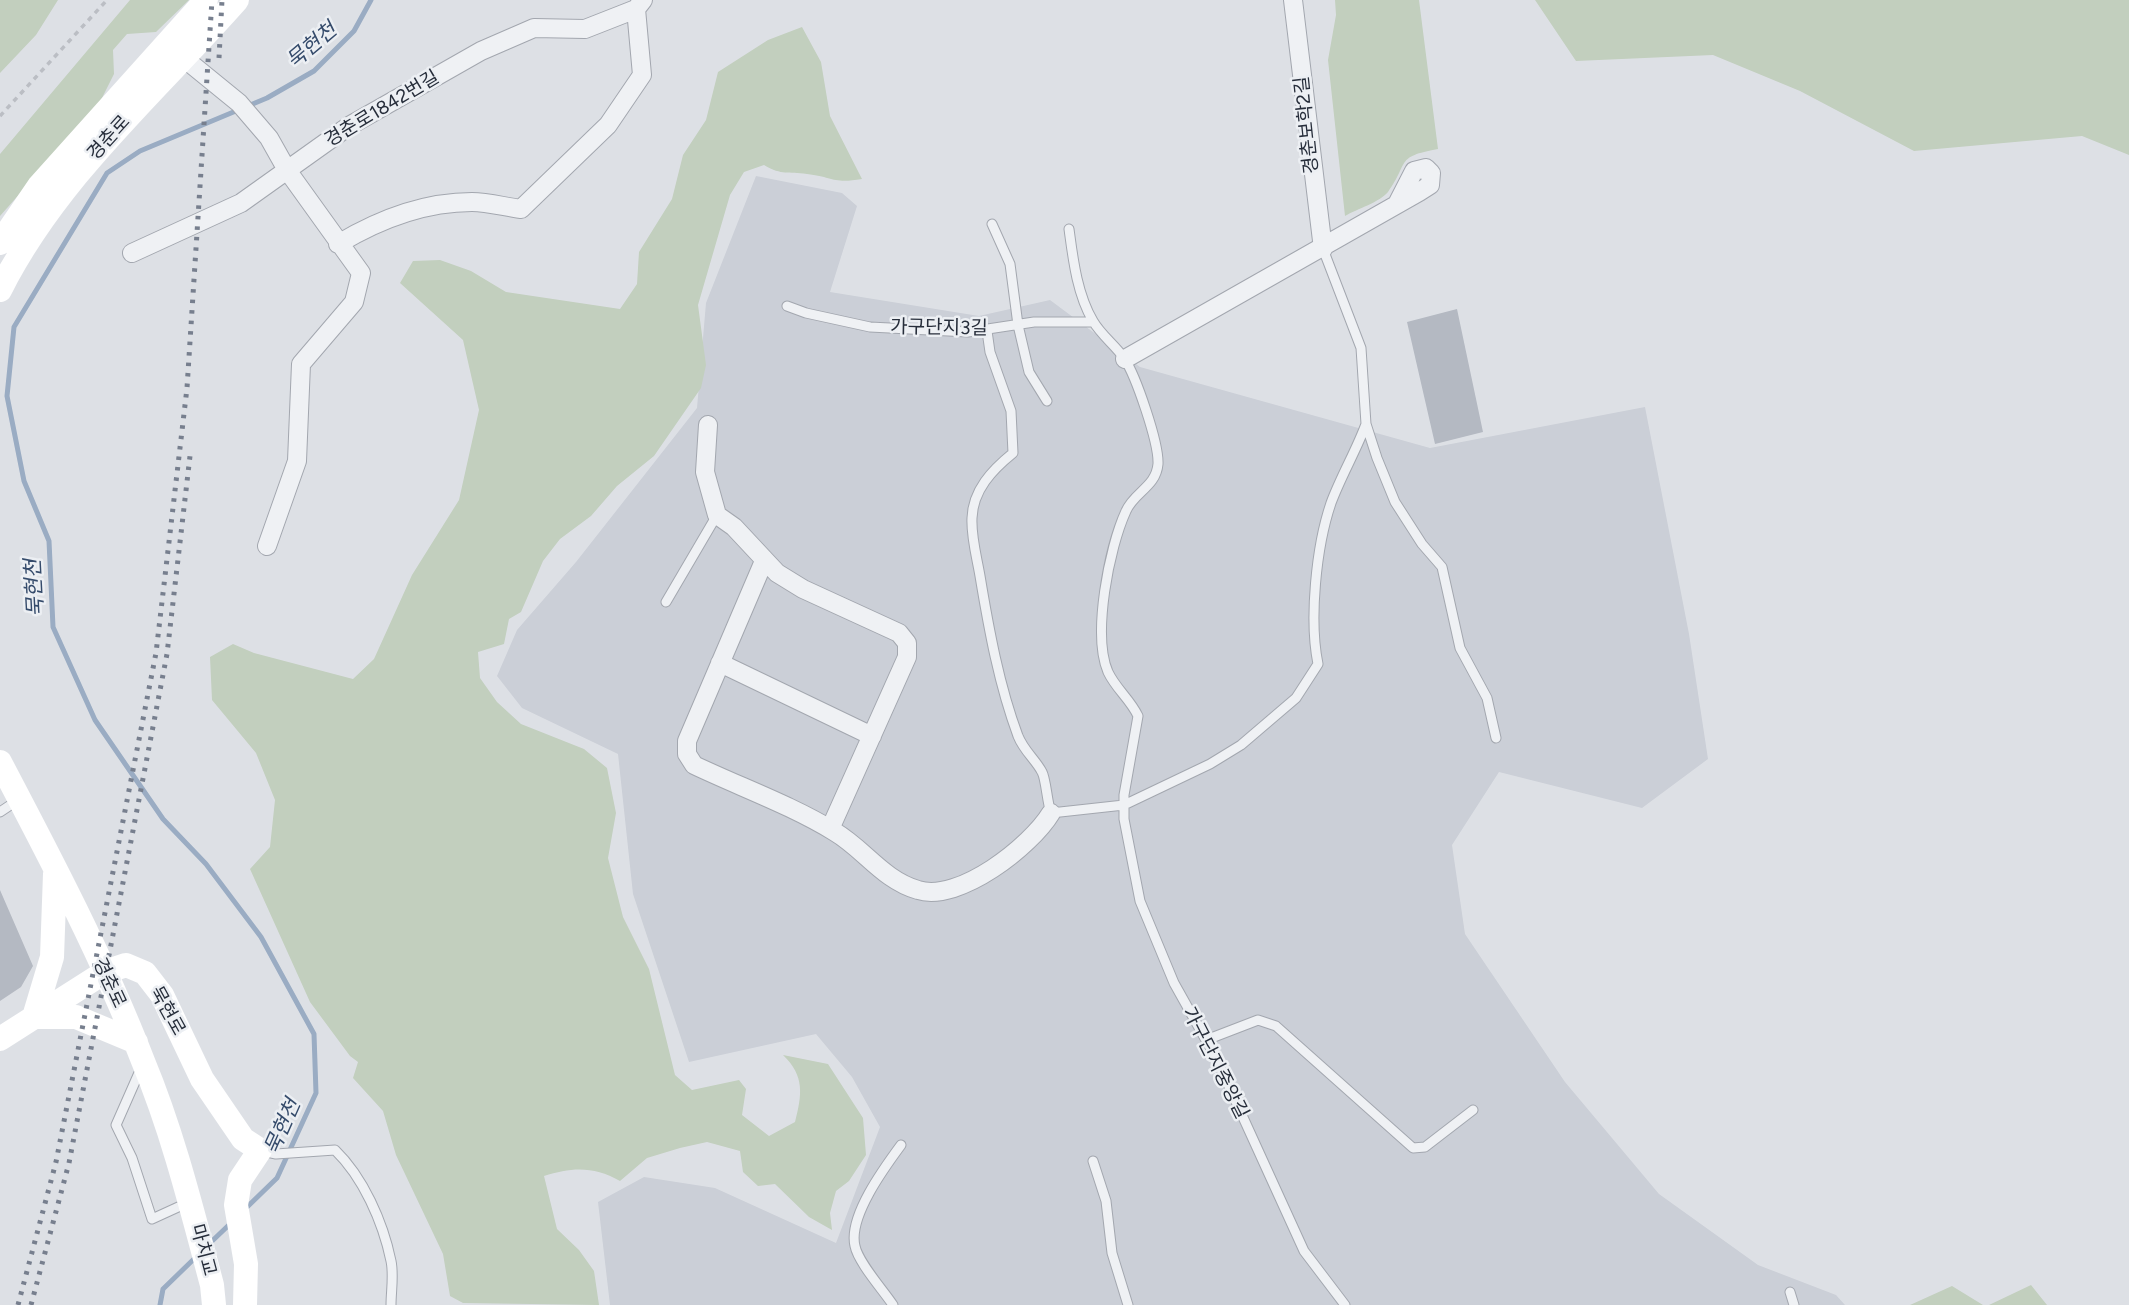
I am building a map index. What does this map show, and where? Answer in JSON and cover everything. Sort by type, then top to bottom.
[{"type":"street","name":"경춘로","points":[[0,243],[39,186],[206,0]]},
{"type":"street","name":"경춘로","points":[[0,290],[21,248],[52,203],[129,115],[185,59],[237,0]]},
{"type":"street","name":"경춘보학2길","points":[[1293,0],[1323,249]]},
{"type":"street","points":[[338,244],[374,222],[405,212],[472,202],[521,209],[608,125],[642,75],[639,5]]},
{"type":"street","name":"경춘로1842번길","points":[[132,253],[241,203],[349,126],[481,51],[534,28],[586,29],[639,5]]},
{"type":"street","points":[[185,59],[239,103],[270,138],[287,170],[361,273],[354,302],[301,364],[297,461],[267,546]]},
{"type":"street","points":[[1125,359],[1323,249],[1397,204]]},
{"type":"street","points":[[708,425],[705,472],[717,514],[734,527],[777,573],[803,589],[899,633],[907,643],[907,657],[830,829]]},
{"type":"street","points":[[764,561],[687,741],[687,754],[694,765],[830,829],[873,865],[919,891],[947,890],[971,882],[1007,857],[1043,826],[1051,813]]},
{"type":"street","points":[[720,663],[872,736]]},
{"type":"street","name":"경춘로","points":[[0,762],[10,805],[55,871],[140,1052],[191,1208]]},
{"type":"street","points":[[55,871],[52,957],[34,1017],[76,1017],[140,1052]]},
{"type":"street","name":"묵현로","points":[[0,1039],[104,972],[126,965],[145,973],[162,995],[202,1079],[243,1139],[268,1152]]},
{"type":"street","points":[[245,1305],[244,1239],[236,1205],[240,1180],[268,1152]]},
{"type":"street","name":"마치교","points":[[191,1208],[213,1295]]},
{"type":"lane","points":[[992,224],[1010,264],[1018,325],[1029,372],[1047,401]]},
{"type":"lane","points":[[1069,229],[1083,298],[1093,322]]},
{"type":"lane","points":[[1323,249],[1360,348],[1366,424],[1395,502],[1422,544],[1443,567],[1460,648],[1487,698],[1496,738]]},
{"type":"lane","name":"가구단지3길","points":[[788,306],[806,313],[870,327],[987,331],[1034,322],[1093,322]]},
{"type":"lane","name":"가구단지중앙길","points":[[1093,322],[1125,359],[1151,424],[1158,463],[1153,483],[1126,509],[1110,567],[1102,631],[1102,651],[1108,672],[1138,716],[1124,804],[1140,901],[1174,983],[1206,1040],[1304,1251],[1345,1305]]},
{"type":"lane","points":[[987,331],[990,352],[1011,411],[1013,453],[994,468],[979,489],[972,518],[975,545],[989,629],[1008,702],[1019,738],[1043,773],[1044,791],[1051,813],[1124,804],[1210,764],[1241,745],[1296,698],[1318,664],[1312,635],[1319,551],[1331,503],[1366,424]]},
{"type":"lane","points":[[666,602],[717,514]]},
{"type":"lane","points":[[1206,1040],[1258,1020],[1276,1026],[1413,1148],[1425,1147],[1473,1110]]},
{"type":"lane","points":[[140,1052],[116,1125],[132,1158],[152,1219],[191,1208]]},
{"type":"lane","points":[[892,1305],[855,1249],[853,1233],[880,1174],[901,1145]]},
{"type":"lane","points":[[268,1152],[335,1150],[354,1168],[374,1212],[391,1262],[391,1305]]},
{"type":"lane","points":[[1093,1161],[1106,1201],[1112,1252],[1128,1305]]},
{"type":"lane","points":[[1790,1292],[1794,1305]]},
{"type":"path","points":[[0,116],[107,0]]},
{"type":"shaded area","points":[[756,176],[842,193],[857,206],[830,292],[979,316],[1050,300],[1140,367],[1430,448],[1645,407],[1689,634],[1708,759],[1642,808],[1499,772],[1452,845],[1465,934],[1565,1082],[1659,1194],[1758,1265],[1836,1295],[1845,1305],[610,1305],[598,1202],[644,1177],[715,1188],[836,1243],[880,1127],[852,1077],[816,1034],[689,1062],[633,894],[618,754],[522,708],[497,676],[517,630],[576,562],[697,408],[706,303]]},
{"type":"green space","points":[[0,0],[58,0],[36,35],[0,73]]},
{"type":"green space","points":[[130,0],[189,0],[156,32],[127,34],[113,50],[114,74],[99,104],[0,216],[0,154]]},
{"type":"green space","points":[[1335,0],[1419,0],[1438,149],[1409,158],[1384,196],[1345,216],[1328,60],[1336,15]]},
{"type":"green space","points":[[1535,0],[2129,0],[2129,155],[2082,136],[1914,151],[1800,91],[1713,55],[1576,61]]},
{"type":"green space","points":[[802,27],[821,62],[830,116],[862,179],[839,180],[781,172],[764,165],[744,172],[730,195],[698,305],[706,365],[701,388],[654,456],[617,486],[591,516],[560,539],[543,561],[521,612],[509,619],[504,644],[478,652],[480,678],[497,702],[521,724],[584,749],[607,768],[616,813],[608,858],[623,917],[649,969],[675,1075],[692,1090],[739,1080],[746,1089],[742,1115],[769,1136],[795,1122],[799,1103],[798,1078],[783,1055],[828,1064],[863,1118],[866,1155],[849,1181],[836,1191],[830,1213],[832,1230],[809,1217],[775,1184],[758,1186],[743,1172],[740,1151],[707,1142],[647,1158],[620,1181],[592,1170],[564,1171],[544,1176],[557,1229],[579,1250],[594,1271],[599,1305],[463,1303],[450,1296],[443,1254],[396,1155],[383,1111],[353,1078],[358,1062],[350,1056],[310,1002],[250,869],[270,847],[275,800],[256,753],[212,700],[210,657],[233,644],[254,653],[353,679],[374,659],[412,575],[459,500],[479,410],[463,340],[400,283],[413,261],[440,260],[471,271],[506,292],[620,309],[637,284],[639,252],[672,199],[683,155],[706,120],[718,72],[768,40]]},
{"type":"green space","points":[[2031,1285],[2047,1305],[1989,1305]]},
{"type":"green space","points":[[1952,1286],[1983,1305],[1910,1305]]},
{"type":"building","points":[[1457,309],[1483,432],[1435,444],[1407,322]]},
{"type":"building","points":[[0,890],[33,966],[21,987],[0,1001]]},
{"type":"waterway","name":"묵현천","points":[[244,1210],[277,1178],[316,1093],[314,1034],[261,937],[206,864],[163,819],[95,720],[53,627],[49,541],[24,481],[7,396],[14,327],[107,173],[140,151],[267,98],[314,71],[354,31],[371,0]]},
{"type":"waterway","name":"묵현천","points":[[209,1244],[232,1222]]},
{"type":"waterway","name":"묵현천","points":[[160,1305],[163,1289],[197,1256]]},
{"type":"railway","points":[[18,1305],[56,1162],[156,653],[187,388],[212,0]]},
{"type":"railway","points":[[219,58],[222,0]]},
{"type":"railway","points":[[31,1305],[69,1163],[167,654],[190,456]]}]
